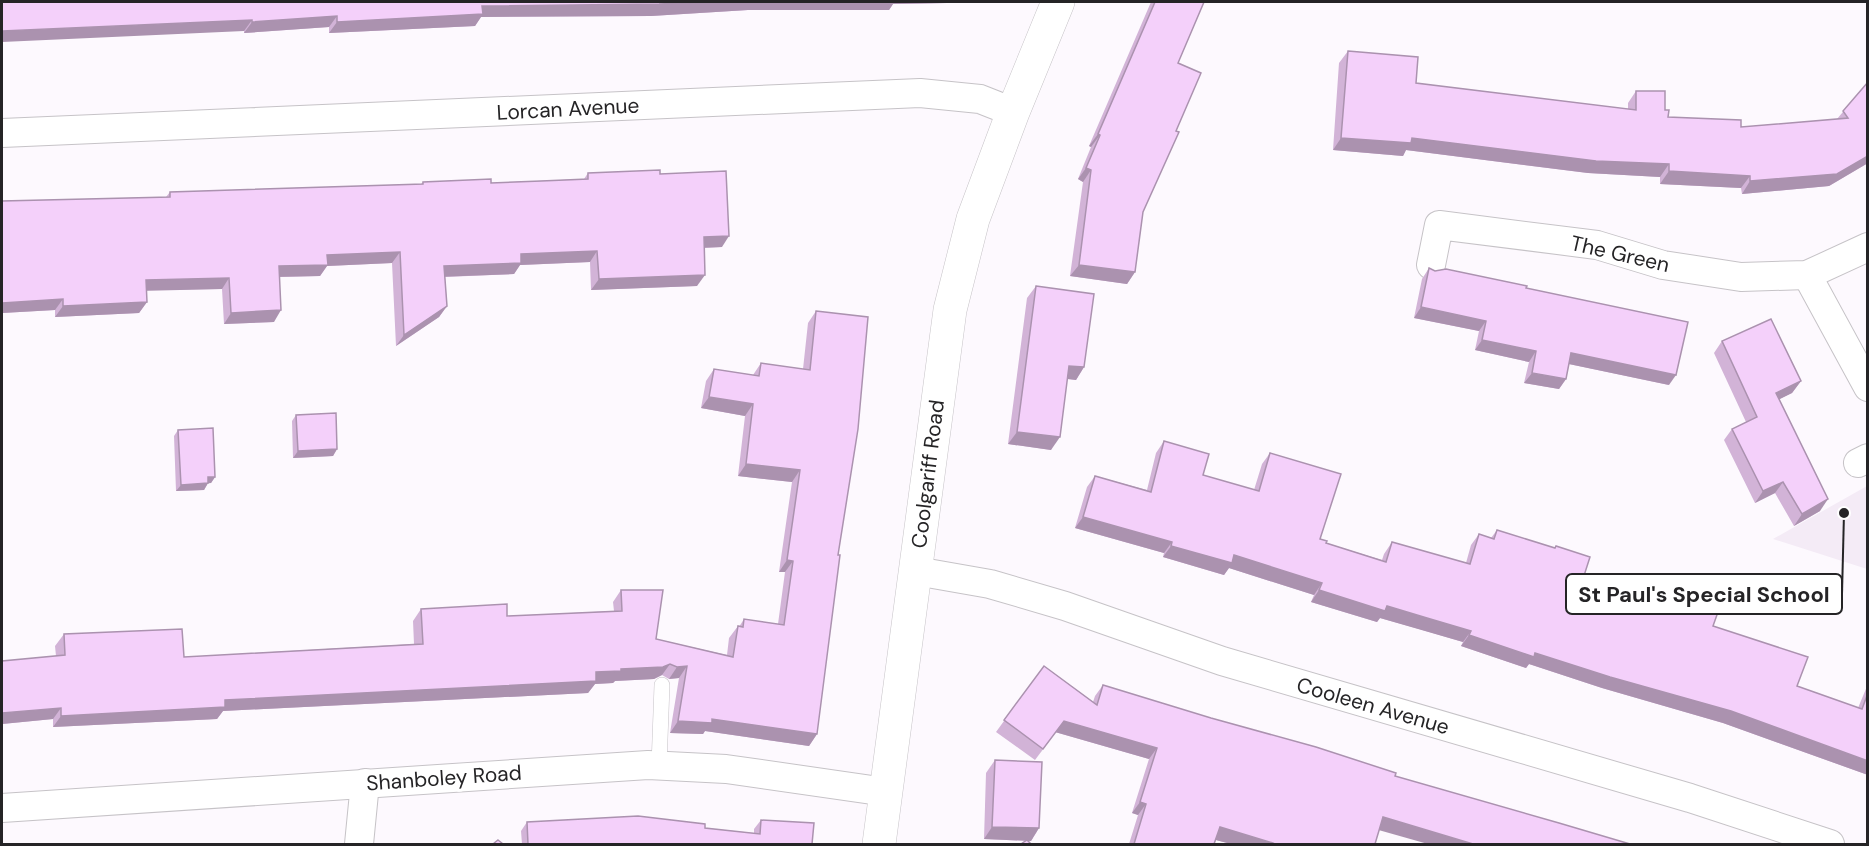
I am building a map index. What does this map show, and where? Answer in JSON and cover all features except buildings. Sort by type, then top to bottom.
[{"type":"street","points":[[1013,112],[1058,2]]},
{"type":"street","name":"Lorcan Avenue","points":[[2,133],[920,93],[980,99],[1013,112]]},
{"type":"street","name":"Coolgariff Road","points":[[879,844],[950,310],[973,219],[1013,112]]},
{"type":"street","name":"The Green","points":[[1431,265],[1439,225],[1597,245],[1663,265],[1741,277],[1807,275],[1868,247]]},
{"type":"street","points":[[1807,275],[1868,387]]},
{"type":"street","name":"Cooleen Avenue","points":[[916,571],[990,584],[1044,600],[1222,661],[1690,798],[1830,844]]},
{"type":"street","name":"Shanboley Road","points":[[2,808],[659,766],[726,769],[886,792]]},
{"type":"street","points":[[359,844],[365,783]]},
{"type":"lane","points":[[659,766],[662,685]]},
{"type":"shaded area","points":[[1867,486],[1867,569],[1773,539]]},
{"type":"place","name":"St Paul's Special School","points":[[1844,513]]}]
